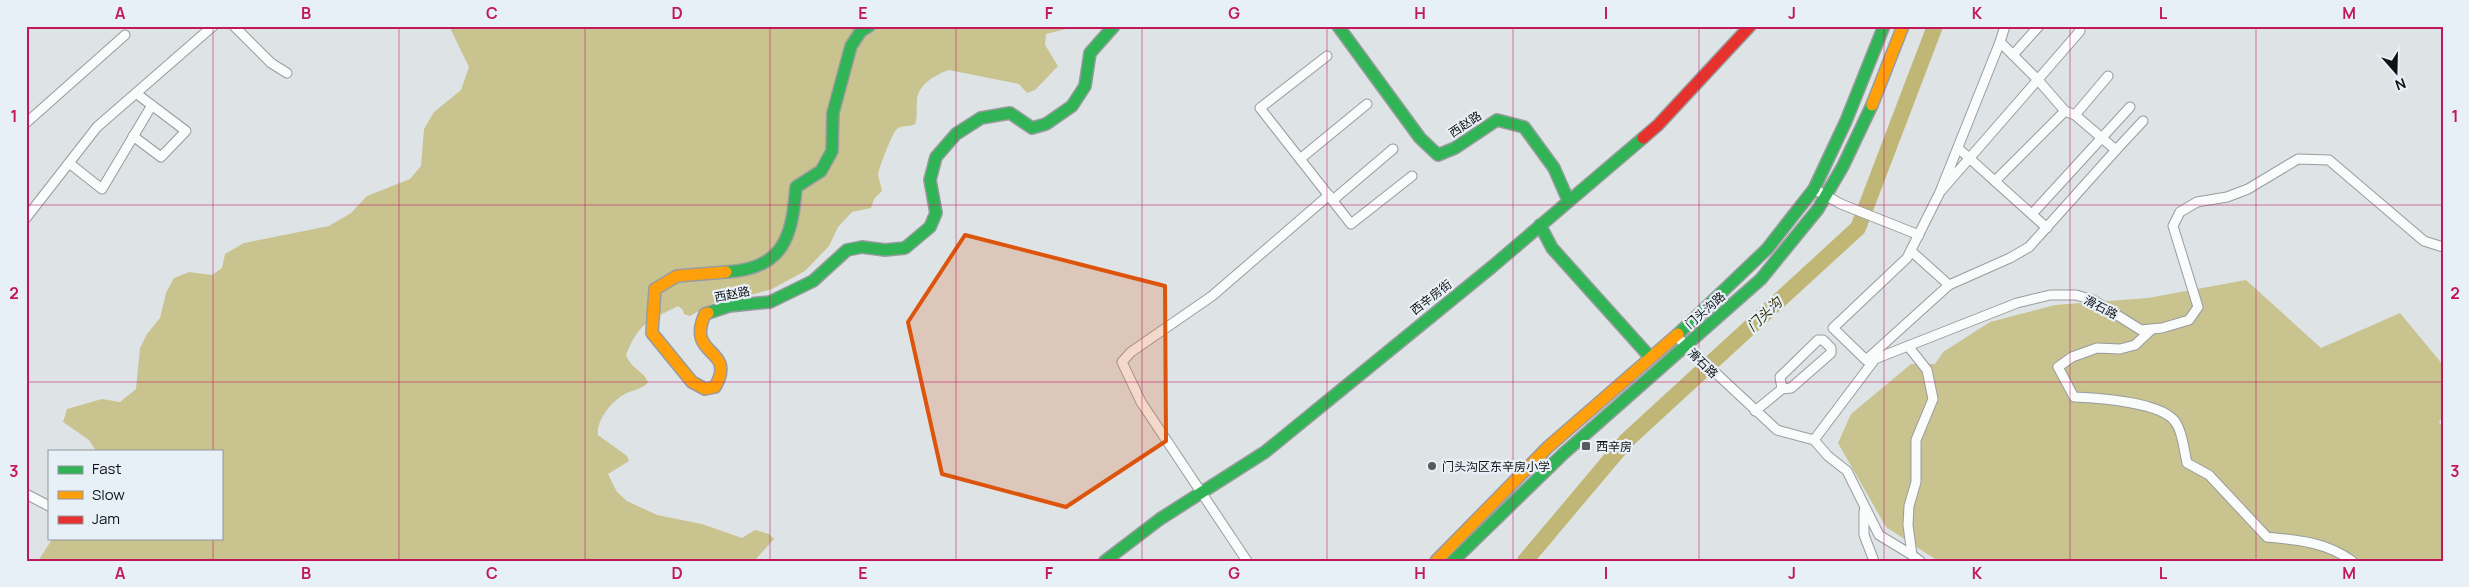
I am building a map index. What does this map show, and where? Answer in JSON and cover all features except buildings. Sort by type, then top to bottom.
[{"type":"street","points":[[26,218],[97,127],[213,26]]},
{"type":"street","points":[[234,26],[264,57],[287,73]]},
{"type":"street","name":"西赵路","points":[[869,26],[861,31],[850,46],[833,113],[832,151],[821,171],[796,187],[794,221],[787,242],[770,260],[749,270],[668,277],[655,289],[652,333],[692,382],[704,389],[715,387],[723,377],[723,366],[701,342],[698,328],[705,314],[729,306],[770,302],[813,281],[847,250],[862,247],[885,250],[905,248],[930,227],[936,213],[930,180],[936,157],[956,134],[981,118],[1010,113],[1032,128],[1046,124],[1072,106],[1085,86],[1090,53],[1114,26]]},
{"type":"street","name":"西赵路","points":[[1338,26],[1420,138],[1438,155],[1455,148],[1497,120],[1524,127],[1554,168],[1568,200]]},
{"type":"street","name":"西辛房街","points":[[1105,561],[1160,519],[1265,452],[1417,326],[1493,266],[1658,125],[1750,26]]},
{"type":"street","name":"门头沟路","points":[[1436,561],[1548,448],[1676,336],[1767,249],[1814,188],[1846,121],[1884,26]]},
{"type":"street","name":"门头沟路","points":[[1453,561],[1563,454],[1760,280],[1818,209],[1826,195],[1860,127],[1903,26]]},
{"type":"street","points":[[2005,26],[1940,192],[1908,258],[1833,328],[1866,360],[1949,285],[2010,258],[2029,247],[2143,121]]},
{"type":"street","points":[[2013,55],[2039,26]]},
{"type":"street","points":[[1940,192],[2080,31],[2079,26]]},
{"type":"street","points":[[26,123],[125,35]]},
{"type":"street","points":[[2000,42],[2038,80],[2065,111],[2075,115],[2116,150]]},
{"type":"street","points":[[1327,56],[1260,108],[1351,224],[1412,176]]},
{"type":"street","points":[[2075,115],[2108,76]]},
{"type":"street","points":[[133,136],[161,157],[186,131],[137,94]]},
{"type":"street","points":[[1300,159],[1367,104]]},
{"type":"street","points":[[69,163],[102,189],[152,105]]},
{"type":"street","points":[[2032,214],[2130,106]]},
{"type":"street","points":[[1995,181],[2065,111]]},
{"type":"street","points":[[1958,148],[2048,228]]},
{"type":"street","points":[[1247,561],[1141,402],[1122,362],[1131,352],[1212,296],[1393,149]]},
{"type":"street","name":"滑石路","points":[[1676,336],[1777,430],[1814,440],[1875,359],[2017,303],[2050,295],[2076,295],[2093,300],[2142,330],[2190,320],[2198,307],[2173,226],[2180,212],[2197,202],[2227,197],[2248,189],[2298,159],[2329,160],[2424,241],[2443,248]]},
{"type":"street","points":[[1814,188],[1852,208],[1919,235]]},
{"type":"street","points":[[1540,225],[1552,248],[1650,357]]},
{"type":"street","points":[[1911,251],[1949,285]]},
{"type":"street","points":[[2152,329],[2135,345],[2120,349],[2096,348],[2072,358],[2058,367],[2074,396],[2101,398],[2157,410],[2173,417],[2178,425],[2187,464],[2209,475],[2267,537],[2314,542],[2343,554],[2352,561]]},
{"type":"street","points":[[1755,411],[1782,389],[1790,388],[1831,353],[1831,348],[1823,340],[1818,340],[1780,377],[1782,389]]},
{"type":"street","points":[[1908,346],[1927,370],[1933,400],[1916,440],[1916,482],[1909,506],[1908,525],[1916,558]]},
{"type":"street","points":[[1814,440],[1828,456],[1847,471],[1879,535],[1916,558]]},
{"type":"street","points":[[26,494],[48,505]]},
{"type":"street","points":[[1864,508],[1864,535],[1874,561]]},
{"type":"highlighted area","points":[[965,235],[1165,286],[1166,441],[1066,507],[942,474],[908,322]]},
{"type":"shaded area","points":[[449,26],[1078,26],[1046,34],[1045,45],[1058,66],[1035,90],[1027,93],[1019,84],[949,70],[928,81],[923,85],[918,95],[915,124],[897,129],[889,143],[878,175],[882,191],[874,199],[871,208],[852,212],[838,227],[829,246],[805,271],[772,289],[754,294],[726,296],[690,316],[684,314],[683,310],[678,306],[652,319],[641,329],[631,344],[626,355],[628,360],[648,382],[643,387],[623,395],[614,402],[605,412],[598,430],[598,435],[627,456],[629,461],[608,474],[617,492],[627,501],[657,515],[702,524],[742,538],[755,530],[769,534],[774,539],[754,561],[38,561],[52,540],[222,540],[222,450],[95,450],[89,440],[63,422],[67,409],[102,399],[120,402],[136,389],[140,348],[147,334],[160,318],[166,293],[174,278],[189,272],[212,275],[222,268],[225,254],[244,243],[329,226],[351,213],[367,196],[410,179],[421,166],[424,129],[434,112],[461,90],[469,67]]},
{"type":"shaded area","points":[[2246,280],[2321,348],[2400,313],[2443,365],[2443,416],[2439,422],[2443,427],[2443,561],[1938,561],[1886,527],[1838,443],[1851,414],[1911,364],[1935,364],[1943,352],[1990,322],[2055,305],[2148,298]]},
{"type":"waterway","name":"门头沟","points":[[1525,561],[1626,441],[1858,228],[1935,26]]},
{"type":"traffic: fast","points":[[726,272],[745,270],[760,265],[781,248],[791,221],[796,187],[821,171],[832,151],[833,113],[851,46],[861,31],[869,26]]},
{"type":"traffic: fast","points":[[708,313],[729,306],[770,302],[813,281],[847,250],[862,247],[885,250],[905,248],[930,227],[936,213],[930,180],[936,157],[956,134],[981,118],[1010,113],[1032,128],[1046,124],[1072,106],[1085,86],[1090,53],[1114,26]]},
{"type":"traffic: fast","points":[[1338,26],[1420,138],[1438,155],[1455,148],[1497,120],[1524,127],[1554,168],[1568,200]]},
{"type":"traffic: fast","points":[[1678,334],[1767,249],[1814,189],[1846,121],[1884,26]]},
{"type":"traffic: fast","points":[[1453,561],[1563,454],[1761,279],[1818,209],[1843,166],[1872,105]]},
{"type":"traffic: fast","points":[[1105,561],[1160,519],[1265,452],[1493,266],[1643,138]]},
{"type":"traffic: fast","points":[[1540,225],[1552,248],[1650,357]]},
{"type":"traffic: slow","points":[[1872,105],[1903,26]]},
{"type":"traffic: slow","points":[[708,313],[705,314],[701,328],[701,338],[705,346],[717,358],[720,365],[720,374],[715,387],[705,389],[692,382],[652,333],[655,289],[677,276],[726,272]]},
{"type":"traffic: slow","points":[[1436,561],[1548,447],[1678,334]]},
{"type":"traffic: jam","points":[[1643,138],[1658,125],[1750,26]]},
{"type":"place","name":"西辛房","points":[[1586,446]]},
{"type":"place","name":"门头沟区东辛房小学","points":[[1432,466]]}]
